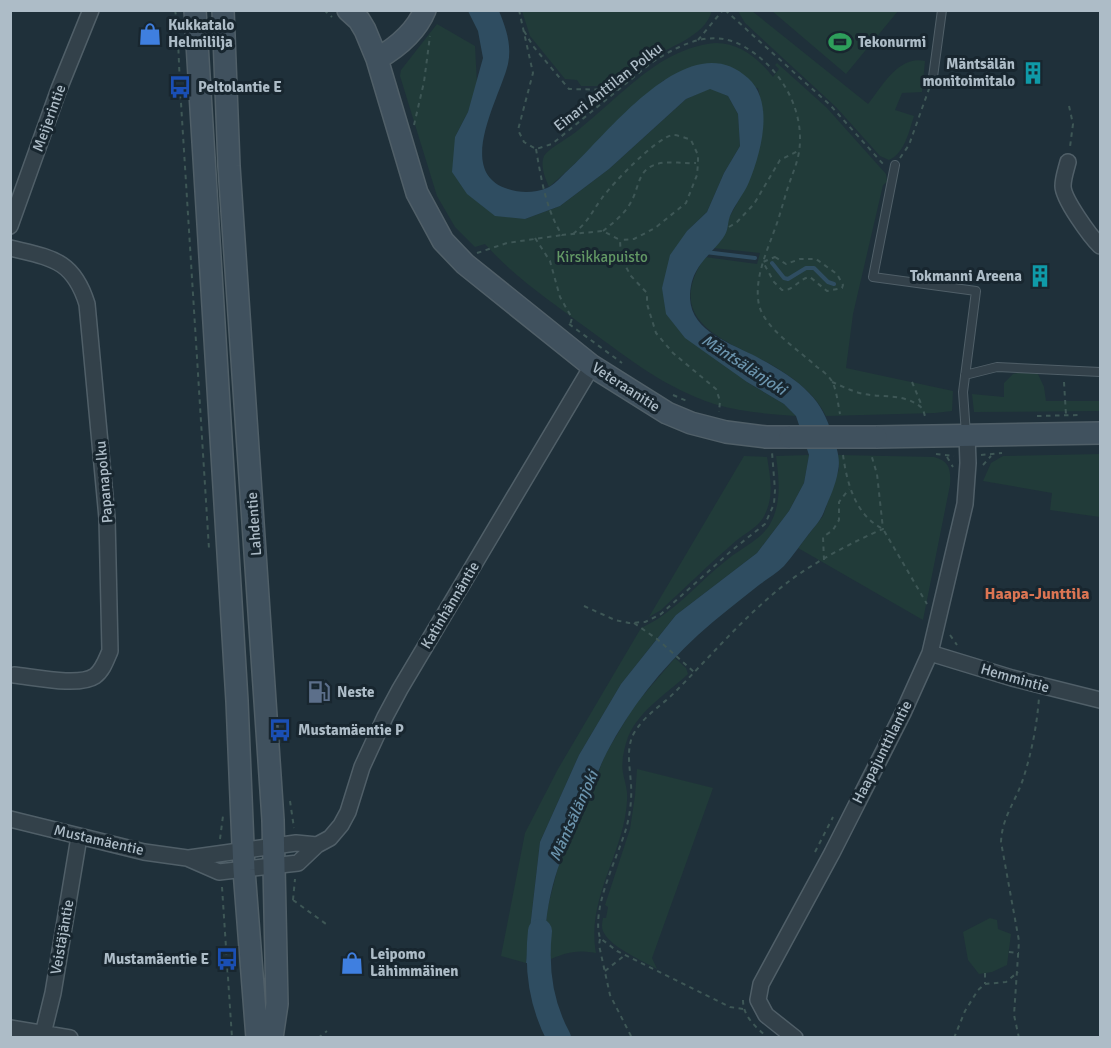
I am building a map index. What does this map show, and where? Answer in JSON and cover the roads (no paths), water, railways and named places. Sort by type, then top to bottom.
[{"type":"main road","name":"Lahdentie","points":[[195,10],[237,701],[243,860],[257,1038]]},
{"type":"main road","name":"Lahdentie","points":[[223,10],[230,166],[265,674],[275,856],[277,1004],[272,1038]]},
{"type":"main road","points":[[376,59],[405,38],[421,20],[425,10]]},
{"type":"main road","name":"Veteraanitie","points":[[342,16],[359,20],[365,30],[417,193],[443,241],[472,270],[564,327],[592,366],[667,413],[691,423],[746,435],[873,443],[966,435],[1101,433]]},
{"type":"street","name":"Meijerintie","points":[[10,226],[59,89],[91,10]]},
{"type":"street","points":[[1068,162],[1063,187],[1080,220],[1091,237],[1101,246]]},
{"type":"street","name":"Papanapolku","points":[[10,248],[56,260],[82,287],[87,304],[107,518],[110,651],[104,666],[94,676],[80,682],[14,675]]},
{"type":"street","name":"Katinhännäntie","points":[[243,860],[275,856],[296,843],[317,845],[330,838],[341,825],[348,812],[362,767],[395,698],[592,366]]},
{"type":"street","name":"Haapajunttilantie","points":[[795,1038],[766,1015],[758,1000],[761,984],[847,823],[903,713],[930,653],[965,504],[968,456],[966,435]]},
{"type":"street","name":"Hemmintie","points":[[930,653],[1039,685],[1101,700]]},
{"type":"street","name":"Mustamäentie","points":[[10,819],[144,852],[187,858],[219,854],[243,860]]},
{"type":"street","name":"Veistäjäntie","points":[[43,1036],[53,993],[80,837]]},
{"type":"street","name":"Mustamäentie","points":[[187,858],[219,872],[243,860]]},
{"type":"street","points":[[10,1028],[43,1036],[70,1038]]},
{"type":"lane","points":[[933,77],[942,10]]},
{"type":"lane","points":[[895,165],[873,277],[976,291],[965,375],[963,409],[966,435]]},
{"type":"lane","points":[[965,375],[997,367],[1101,372]]},
{"type":"water","points":[[468,11],[499,11],[508,37],[508,64],[490,114],[482,151],[484,167],[492,180],[508,189],[533,192],[552,185],[625,112],[649,91],[675,74],[700,64],[725,65],[748,78],[756,88],[761,100],[763,114],[758,157],[747,186],[730,216],[725,235],[696,271],[691,287],[692,310],[705,328],[726,342],[778,369],[798,382],[809,393],[828,422],[839,461],[836,481],[822,516],[787,562],[684,648],[647,690],[616,736],[603,760],[581,818],[558,868],[547,914],[546,961],[526,963],[540,842],[579,755],[621,684],[676,615],[757,553],[789,511],[804,483],[809,455],[796,416],[784,404],[747,382],[685,338],[666,314],[662,288],[670,255],[687,231],[707,212],[724,173],[740,146],[738,114],[728,96],[710,89],[686,99],[609,169],[560,206],[525,219],[495,216],[467,194],[452,172],[455,137],[468,112],[483,58],[478,31]]},
{"type":"waterway","points":[[705,252],[755,258]]},
{"type":"waterway","points":[[772,263],[784,278],[788,279],[806,268],[814,268],[828,282],[834,284]]},
{"type":"waterway","name":"Mäntsälänjoki","points":[[540,931],[541,986],[548,1013],[559,1038]]},
{"type":"place","name":"Kukkatalo Helmililja","points":[[150,34]]},
{"type":"place","name":"Tekonurmi","points":[[840,42]]},
{"type":"place","name":"Mäntsälän monitoimitalo","points":[[1033,73]]},
{"type":"place","name":"Peltolantie E","points":[[180,87]]},
{"type":"place","name":"Tokmanni Areena","points":[[1040,276]]},
{"type":"place","name":"Neste","points":[[319,692]]},
{"type":"place","name":"Mustamäentie P","points":[[280,730]]},
{"type":"place","name":"Mustamäentie E","points":[[227,959]]},
{"type":"place","name":"Leipomo Lähimmäinen","points":[[352,963]]},
{"type":"district","name":"Haapa-Junttila","points":[[1037,594]]},
{"type":"park label","name":"Kirsikkapuisto","points":[[602,257]]}]
